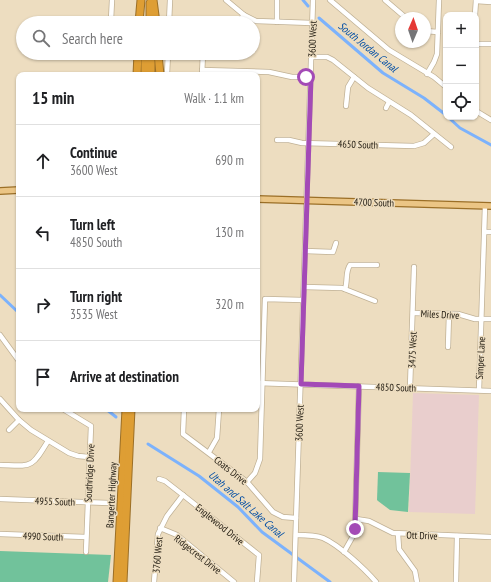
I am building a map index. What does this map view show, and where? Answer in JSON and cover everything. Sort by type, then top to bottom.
[{"type":"highway","points":[[141,16],[142,0]]},
{"type":"highway","points":[[142,0],[143,16]]},
{"type":"highway","points":[[150,0],[150,16]]},
{"type":"highway","points":[[153,0],[155,16]]},
{"type":"highway","points":[[137,72],[138,60]]},
{"type":"highway","points":[[145,60],[145,72]]},
{"type":"highway","points":[[151,60],[151,72]]},
{"type":"highway","points":[[159,60],[160,72]]},
{"type":"highway","name":"Bangerter Highway","points":[[117,582],[124,412]]},
{"type":"highway","name":"Bangerter Highway","points":[[123,582],[131,412]]},
{"type":"main road","points":[[0,190],[16,191]]},
{"type":"main road","name":"4700 South","points":[[260,199],[488,206]]},
{"type":"street","points":[[111,16],[112,0]]},
{"type":"street","points":[[169,16],[170,0]]},
{"type":"street","points":[[226,0],[244,15]]},
{"type":"street","points":[[277,0],[277,22]]},
{"type":"street","name":"3600 West","points":[[294,582],[313,0]]},
{"type":"street","points":[[330,0],[389,50],[443,85]]},
{"type":"street","points":[[385,0],[399,12]]},
{"type":"street","points":[[427,74],[436,57],[439,0]]},
{"type":"street","points":[[475,12],[476,1],[491,2]]},
{"type":"street","points":[[260,21],[312,23]]},
{"type":"street","points":[[431,31],[438,32]]},
{"type":"street","points":[[479,44],[491,44]]},
{"type":"street","points":[[311,57],[324,57],[331,59],[368,88],[411,115],[451,148]]},
{"type":"street","points":[[167,72],[168,60]]},
{"type":"street","points":[[203,60],[202,72],[269,72],[292,77],[311,77]]},
{"type":"street","points":[[346,106],[348,87],[354,77]]},
{"type":"street","points":[[386,108],[389,102]]},
{"type":"street","points":[[479,113],[491,120]]},
{"type":"street","name":"4650 South","points":[[277,140],[309,143],[414,146],[424,143],[434,134]]},
{"type":"street","name":"Simper Lane","points":[[479,390],[485,232],[488,206]]},
{"type":"street","points":[[485,232],[491,232]]},
{"type":"street","points":[[305,251],[333,252],[336,243]]},
{"type":"street","points":[[346,289],[348,267],[350,265],[377,265]]},
{"type":"street","name":"3475 West","points":[[410,388],[414,267]]},
{"type":"street","points":[[304,287],[346,289],[375,301]]},
{"type":"street","points":[[247,482],[255,473],[259,464],[261,443],[260,383],[266,299],[303,300]]},
{"type":"street","name":"Miles Drive","points":[[413,313],[462,315],[471,318],[491,319]]},
{"type":"street","points":[[448,347],[449,314]]},
{"type":"street","points":[[0,335],[16,356]]},
{"type":"street","name":"4850 South","points":[[260,383],[491,391]]},
{"type":"street","points":[[344,552],[353,536],[356,519],[359,386]]},
{"type":"street","points":[[0,399],[19,420],[48,441],[73,455],[90,457]]},
{"type":"street","name":"Southridge Drive","points":[[68,412],[91,426],[86,552]]},
{"type":"street","name":"Coats Drive","points":[[184,412],[183,434],[247,482],[273,512],[283,517],[296,518]]},
{"type":"street","points":[[209,452],[217,438],[219,412]]},
{"type":"street","points":[[9,430],[19,420]]},
{"type":"street","points":[[0,465],[30,465],[38,459],[48,441]]},
{"type":"street","name":"Englewood Drive","points":[[158,479],[165,481],[259,555],[257,582]]},
{"type":"street","points":[[160,528],[183,495]]},
{"type":"street","name":"4955 South","points":[[0,499],[109,503]]},
{"type":"street","name":"Ott Drive","points":[[356,519],[369,521],[389,532],[398,534],[491,537]]},
{"type":"street","name":"3760 West","points":[[154,582],[157,541],[160,528]]},
{"type":"street","name":"Ridgecrest Drive","points":[[160,528],[177,535],[234,582]]},
{"type":"street","name":"4990 South","points":[[0,534],[86,537]]},
{"type":"street","points":[[398,534],[399,549],[415,571],[417,582]]},
{"type":"street","points":[[296,535],[309,535],[323,538],[344,552],[365,569],[376,582]]},
{"type":"street","points":[[456,582],[457,536]]},
{"type":"shaded area","points":[[413,393],[479,395],[475,514],[409,512]]},
{"type":"green space","points":[[378,472],[410,473],[408,512],[390,510],[377,500]]},
{"type":"green space","points":[[0,551],[111,555],[108,582],[0,582]]},
{"type":"waterway","name":"South Jordan Canal","points":[[303,0],[308,6]]},
{"type":"waterway","name":"South Jordan Canal","points":[[319,18],[383,73],[424,98],[443,113]]},
{"type":"waterway","name":"South Jordan Canal","points":[[451,120],[460,128],[491,145]]},
{"type":"waterway","name":"Utah and Salt Lake Canal","points":[[0,295],[16,310]]},
{"type":"waterway","name":"Utah and Salt Lake Canal","points":[[110,412],[116,417]]},
{"type":"waterway","name":"Utah and Salt Lake Canal","points":[[148,444],[199,476],[238,507],[262,532],[330,582]]},
{"type":"route","points":[[306,77],[311,77],[301,384],[359,386],[355,529]]}]
